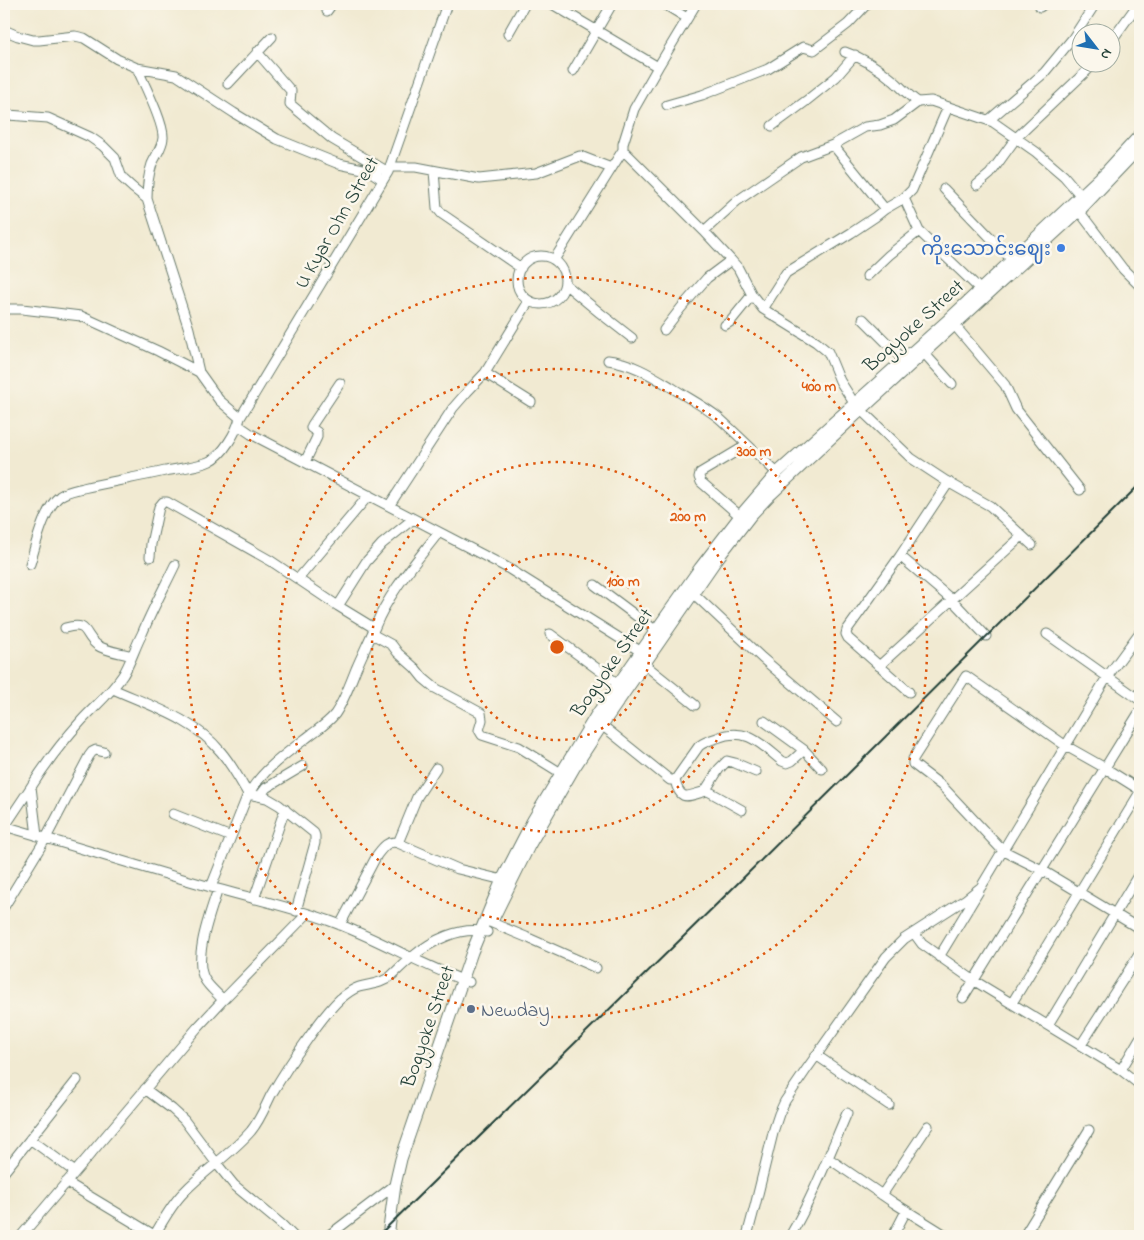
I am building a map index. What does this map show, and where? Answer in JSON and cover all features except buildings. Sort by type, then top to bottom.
[{"type":"main road","name":"Bogyoke Street","points":[[388,1236],[401,1159],[420,1113],[465,981],[486,926],[533,820],[561,773],[597,723],[644,664],[714,563],[768,496],[904,360],[952,322],[1078,203],[1140,135]]},
{"type":"main road","name":"Bogyoke Street","points":[[983,293],[1012,260],[1126,164],[1140,147]]},
{"type":"main road","name":"Bogyoke Street","points":[[506,881],[574,768],[618,684],[700,568],[740,516],[777,473],[924,353],[952,322]]},
{"type":"street","name":"U Kyar Ohn Street","points":[[30,564],[48,512],[62,495],[82,488],[210,461],[225,446],[387,173],[447,4]]},
{"type":"street","points":[[508,34],[526,4]]},
{"type":"street","points":[[552,4],[658,67]]},
{"type":"street","points":[[573,72],[612,4]]},
{"type":"street","points":[[664,4],[687,18]]},
{"type":"street","points":[[554,260],[623,150],[623,144],[634,109],[696,4]]},
{"type":"street","points":[[667,105],[702,95],[768,70],[803,47],[814,50],[848,24],[867,4]]},
{"type":"street","points":[[989,120],[1044,73],[1073,38],[1095,4]]},
{"type":"street","points":[[1122,26],[1138,4]]},
{"type":"street","points":[[4,30],[32,40],[75,36],[84,38],[117,59],[137,68],[176,75],[277,139],[339,164],[387,173],[416,167],[479,179],[536,173],[580,156],[612,168]]},
{"type":"street","points":[[228,84],[272,37]]},
{"type":"street","points":[[257,52],[290,91],[290,104],[332,139],[387,173]]},
{"type":"street","points":[[845,52],[855,55],[876,67],[894,80],[918,102]]},
{"type":"street","points":[[772,126],[836,77],[855,55]]},
{"type":"street","points":[[137,68],[153,102],[163,137],[147,179],[147,199],[190,329],[199,372],[219,400],[251,434],[506,567],[640,651]]},
{"type":"street","points":[[977,185],[990,174],[1016,138],[1085,72]]},
{"type":"street","points":[[704,231],[737,201],[801,157],[832,145],[865,127],[880,125],[894,120],[918,102],[930,101],[989,120],[1036,152],[1064,176],[1078,203],[1123,269],[1140,286]]},
{"type":"street","points":[[763,309],[786,273],[851,234],[885,209],[904,198],[912,190],[948,107]]},
{"type":"street","points":[[8,115],[48,118],[90,137],[115,158],[122,178],[147,199]]},
{"type":"street","points":[[832,145],[885,209]]},
{"type":"street","points":[[623,150],[732,260],[752,295],[763,309],[816,342],[828,352],[840,381],[857,407],[911,458],[990,506],[1032,545]]},
{"type":"street","points":[[434,171],[437,208],[442,214],[521,268]]},
{"type":"street","points":[[944,189],[1012,260]]},
{"type":"street","points":[[904,198],[919,231],[983,293]]},
{"type":"street","points":[[868,276],[889,255],[919,231]]},
{"type":"street","points":[[536,257],[554,260],[561,266],[565,275],[562,293],[555,300],[547,304],[537,304],[528,301],[518,286],[518,276],[521,268],[528,261],[536,257]]},
{"type":"street","points":[[664,330],[707,278],[732,260]]},
{"type":"street","points":[[565,284],[632,338]]},
{"type":"street","points":[[725,325],[730,322],[752,295]]},
{"type":"street","points":[[389,506],[453,408],[485,373],[528,301]]},
{"type":"street","points":[[4,308],[81,316],[199,372]]},
{"type":"street","points":[[863,319],[904,360]]},
{"type":"street","points":[[952,322],[1005,385],[1016,408],[1080,490]]},
{"type":"street","points":[[924,353],[952,384]]},
{"type":"street","points":[[608,360],[634,366],[647,372],[717,417],[777,473]]},
{"type":"street","points":[[485,373],[532,402]]},
{"type":"street","points":[[305,462],[317,437],[317,432],[312,428],[312,425],[340,383]]},
{"type":"street","points":[[740,516],[701,482],[699,477],[700,472],[747,445]]},
{"type":"street","points":[[909,692],[848,638],[846,634],[949,482]]},
{"type":"street","points":[[298,579],[369,495]]},
{"type":"street","points":[[150,557],[159,506],[167,502],[271,561],[392,645],[435,688],[481,713],[482,720],[479,730],[482,735],[519,747],[561,773]]},
{"type":"street","points":[[338,606],[366,562],[382,544],[413,519]]},
{"type":"street","points":[[223,1000],[206,982],[201,969],[203,940],[214,888],[248,794],[265,772],[310,735],[324,726],[332,717],[342,702],[382,612],[402,580],[439,532]]},
{"type":"street","points":[[879,666],[1022,536]]},
{"type":"street","points":[[900,556],[952,600],[986,636]]},
{"type":"street","points":[[175,565],[126,668],[113,688],[66,738],[4,826],[340,925],[465,981]]},
{"type":"street","points":[[595,586],[655,630]]},
{"type":"street","points":[[693,593],[762,658],[837,722]]},
{"type":"street","points":[[65,628],[75,625],[79,626],[86,630],[98,646],[132,656]]},
{"type":"street","points":[[939,957],[1107,677],[1140,632]]},
{"type":"street","points":[[550,634],[618,684]]},
{"type":"street","points":[[1047,634],[1140,700]]},
{"type":"street","points":[[644,664],[695,705]]},
{"type":"street","points":[[1012,1003],[1079,892],[1140,791],[1066,746],[966,676],[912,759],[913,764],[942,786],[1002,850],[1042,870],[1079,892],[1140,929]]},
{"type":"street","points":[[113,688],[187,722],[204,735],[222,753],[248,794],[273,800],[312,830],[316,836],[315,843],[296,911]]},
{"type":"street","points":[[963,998],[1140,711]]},
{"type":"street","points":[[764,721],[804,750],[822,769]]},
{"type":"street","points":[[597,723],[670,780],[675,780]]},
{"type":"street","points":[[742,810],[708,791],[688,797],[684,796],[677,788],[675,780],[699,746],[727,734],[742,734],[756,740],[787,763],[804,750]]},
{"type":"street","points":[[4,907],[8,894],[46,838],[89,756],[96,750],[104,752]]},
{"type":"street","points":[[705,791],[718,769],[727,761],[756,772]]},
{"type":"street","points":[[260,796],[266,788],[303,766]]},
{"type":"street","points":[[398,843],[417,797],[436,768]]},
{"type":"street","points":[[31,787],[36,836]]},
{"type":"street","points":[[254,899],[285,809]]},
{"type":"street","points":[[173,814],[231,838]]},
{"type":"street","points":[[340,925],[380,851],[388,843],[398,843],[458,869],[506,881]]},
{"type":"street","points":[[1048,1025],[1140,872]]},
{"type":"street","points":[[746,1236],[779,1114],[793,1088],[886,957],[904,939],[966,899],[981,887]]},
{"type":"street","points":[[21,1236],[197,1028],[307,914]]},
{"type":"street","points":[[66,1182],[154,1236],[167,1213],[183,1193],[252,1130],[284,1074],[329,1010],[344,995],[357,988],[382,982],[411,958],[445,937],[486,926],[596,968]]},
{"type":"street","points":[[914,933],[922,944],[973,980],[1121,1070],[1140,1084]]},
{"type":"street","points":[[1081,1046],[1140,953]]},
{"type":"street","points":[[1121,1070],[1140,1038]]},
{"type":"street","points":[[816,1055],[889,1105]]},
{"type":"street","points":[[4,1172],[77,1080]]},
{"type":"street","points":[[145,1089],[184,1120],[234,1185],[293,1236]]},
{"type":"street","points":[[790,1236],[809,1202],[847,1113]]},
{"type":"street","points":[[882,1195],[928,1126]]},
{"type":"street","points":[[1024,1236],[1089,1130]]},
{"type":"street","points":[[30,1139],[75,1172]]},
{"type":"street","points":[[828,1158],[906,1211],[947,1236]]},
{"type":"street","points":[[328,1236],[396,1187]]},
{"type":"street","points":[[893,1236],[906,1211]]},
{"type":"railway","points":[[378,1236],[729,892],[1140,484]]},
{"type":"place","name":"ကိုးသောင်းဈေး","points":[[1061,248]]},
{"type":"place","name":"Newday","points":[[471,1009]]}]
